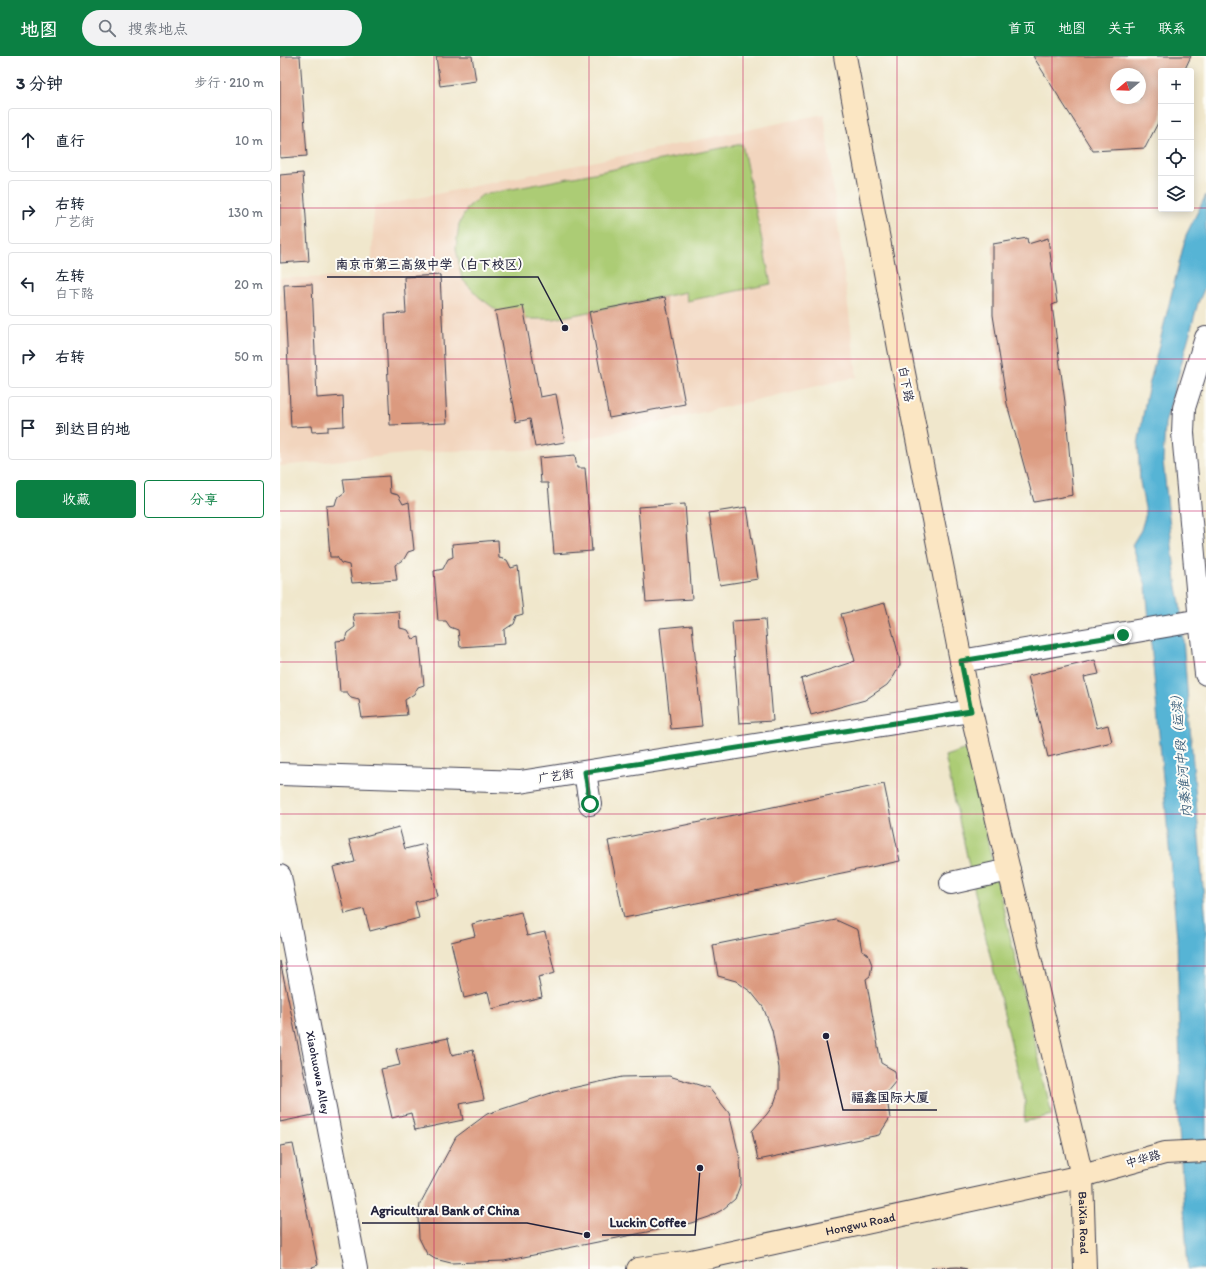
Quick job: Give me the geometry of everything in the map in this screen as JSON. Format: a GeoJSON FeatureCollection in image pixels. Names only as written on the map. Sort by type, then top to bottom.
{"type":"FeatureCollection","features":[{"type":"Feature","properties":{"kind":"main road","name":"白下路"},"geometry":{"type":"LineString","coordinates":[[845,56],[898,340],[971,711],[1009,870]]}},
{"type":"Feature","properties":{"kind":"main road","name":"BaiXia Road"},"geometry":{"type":"LineString","coordinates":[[1009,870],[1082,1176],[1085,1269]]}},
{"type":"Feature","properties":{"kind":"main road","name":"中华路"},"geometry":{"type":"LineString","coordinates":[[1082,1176],[1165,1153],[1206,1151]]}},
{"type":"Feature","properties":{"kind":"main road","name":"Hongwu Road"},"geometry":{"type":"LineString","coordinates":[[638,1269],[691,1262],[1082,1176]]}},
{"type":"Feature","properties":{"kind":"street"},"geometry":{"type":"LineString","coordinates":[[1206,338],[1184,408],[1183,433],[1202,613],[1206,674]]}},
{"type":"Feature","properties":{"kind":"street"},"geometry":{"type":"LineString","coordinates":[[961,661],[1123,635],[1202,613]]}},
{"type":"Feature","properties":{"kind":"street","name":"广艺街"},"geometry":{"type":"LineString","coordinates":[[280,774],[520,782],[585,772],[851,740],[971,711]]}},
{"type":"Feature","properties":{"kind":"street"},"geometry":{"type":"LineString","coordinates":[[585,772],[590,804]]}},
{"type":"Feature","properties":{"kind":"street"},"geometry":{"type":"LineString","coordinates":[[951,883],[1009,870]]}},
{"type":"Feature","properties":{"kind":"street","name":"Xiaohuowa Alley"},"geometry":{"type":"LineString","coordinates":[[280,876],[356,1269]]}},
{"type":"Feature","properties":{"kind":"shaded area"},"geometry":{"type":"Polygon","coordinates":[[[824,114],[857,377],[536,450],[438,451],[280,466],[280,278],[371,277],[374,207],[824,114]]]}},
{"type":"Feature","properties":{"kind":"green space"},"geometry":{"type":"Polygon","coordinates":[[[742,144],[771,284],[687,301],[686,292],[554,319],[524,319],[499,312],[479,297],[462,279],[456,248],[459,224],[468,207],[482,195],[742,144]]]}},
{"type":"Feature","properties":{"kind":"green space"},"geometry":{"type":"Polygon","coordinates":[[[966,749],[1052,1115],[1024,1122],[1025,1101],[974,888],[945,756],[966,749]]]}},
{"type":"Feature","properties":{"kind":"water","name":"内秦淮河中段（运渎）"},"geometry":{"type":"Polygon","coordinates":[[[1206,195],[1206,285],[1198,303],[1165,424],[1163,461],[1176,582],[1180,602],[1206,924],[1206,1269],[1188,1269],[1177,1100],[1180,1074],[1177,937],[1146,586],[1132,545],[1141,530],[1146,513],[1140,482],[1138,445],[1146,398],[1186,235],[1206,195]]]}},
{"type":"Feature","properties":{"kind":"building"},"geometry":{"type":"Polygon","coordinates":[[[280,56],[300,56],[307,156],[280,158],[280,56]]]}},
{"type":"Feature","properties":{"kind":"building"},"geometry":{"type":"Polygon","coordinates":[[[436,56],[472,56],[476,81],[440,86],[436,56]]]}},
{"type":"Feature","properties":{"kind":"building"},"geometry":{"type":"Polygon","coordinates":[[[1033,56],[1191,56],[1185,68],[1158,68],[1158,123],[1145,148],[1093,151],[1033,56]]]}},
{"type":"Feature","properties":{"kind":"building"},"geometry":{"type":"Polygon","coordinates":[[[303,173],[309,261],[280,263],[280,175],[303,173]]]}},
{"type":"Feature","properties":{"kind":"building"},"geometry":{"type":"Polygon","coordinates":[[[1027,238],[1028,244],[1048,238],[1057,303],[1052,305],[1065,402],[1073,495],[1034,502],[1007,404],[993,315],[993,244],[1027,238]]]}},
{"type":"Feature","properties":{"kind":"building"},"geometry":{"type":"Polygon","coordinates":[[[440,275],[447,423],[390,425],[385,314],[406,313],[404,277],[440,275]]]}},
{"type":"Feature","properties":{"kind":"building"},"geometry":{"type":"Polygon","coordinates":[[[312,284],[317,398],[343,396],[344,426],[328,427],[328,431],[312,432],[311,426],[291,427],[284,285],[312,284]]]}},
{"type":"Feature","properties":{"kind":"building"},"geometry":{"type":"Polygon","coordinates":[[[665,297],[685,404],[609,418],[589,312],[665,297]]]}},
{"type":"Feature","properties":{"kind":"building"},"geometry":{"type":"Polygon","coordinates":[[[523,306],[540,397],[556,394],[565,442],[535,447],[530,419],[516,422],[495,311],[523,306]]]}},
{"type":"Feature","properties":{"kind":"building"},"geometry":{"type":"Polygon","coordinates":[[[575,455],[577,468],[585,468],[592,551],[554,554],[548,483],[541,483],[539,458],[575,455]]]}},
{"type":"Feature","properties":{"kind":"building"},"geometry":{"type":"Polygon","coordinates":[[[389,476],[390,493],[398,495],[403,504],[409,502],[414,550],[408,552],[404,559],[395,565],[397,580],[352,583],[349,565],[341,563],[337,557],[330,557],[326,506],[335,505],[337,498],[345,492],[343,479],[389,476]]]}},
{"type":"Feature","properties":{"kind":"building"},"geometry":{"type":"Polygon","coordinates":[[[685,504],[692,599],[646,602],[638,507],[685,504]]]}},
{"type":"Feature","properties":{"kind":"building"},"geometry":{"type":"Polygon","coordinates":[[[747,507],[758,579],[720,585],[709,513],[747,507]]]}},
{"type":"Feature","properties":{"kind":"building"},"geometry":{"type":"Polygon","coordinates":[[[498,540],[499,558],[507,560],[511,568],[518,566],[523,614],[516,616],[513,624],[504,630],[505,644],[460,647],[458,630],[450,627],[446,621],[438,621],[434,571],[443,569],[448,559],[453,557],[452,544],[498,540]]]}},
{"type":"Feature","properties":{"kind":"building"},"geometry":{"type":"Polygon","coordinates":[[[885,603],[899,656],[900,665],[894,676],[887,685],[865,700],[811,715],[801,679],[855,661],[841,614],[885,603]]]}},
{"type":"Feature","properties":{"kind":"building"},"geometry":{"type":"Polygon","coordinates":[[[399,611],[400,628],[408,630],[413,639],[419,637],[424,685],[418,687],[414,694],[405,700],[407,715],[362,718],[359,700],[351,698],[347,692],[340,692],[336,641],[345,640],[347,633],[355,627],[353,614],[399,611]]]}},
{"type":"Feature","properties":{"kind":"building"},"geometry":{"type":"Polygon","coordinates":[[[765,619],[773,721],[739,723],[732,621],[765,619]]]}},
{"type":"Feature","properties":{"kind":"building"},"geometry":{"type":"Polygon","coordinates":[[[692,625],[702,726],[671,729],[660,628],[692,625]]]}},
{"type":"Feature","properties":{"kind":"building"},"geometry":{"type":"Polygon","coordinates":[[[1095,660],[1099,674],[1084,677],[1097,728],[1108,725],[1112,742],[1048,757],[1028,676],[1095,660]]]}},
{"type":"Feature","properties":{"kind":"building"},"geometry":{"type":"Polygon","coordinates":[[[884,784],[900,861],[624,918],[608,841],[884,784]]]}},
{"type":"Feature","properties":{"kind":"building"},"geometry":{"type":"Polygon","coordinates":[[[399,827],[405,849],[425,844],[438,896],[415,902],[419,918],[370,931],[364,909],[345,914],[333,867],[355,862],[349,840],[399,827]]]}},
{"type":"Feature","properties":{"kind":"building"},"geometry":{"type":"Polygon","coordinates":[[[521,912],[527,936],[545,932],[555,973],[538,977],[542,997],[492,1009],[488,992],[464,998],[451,942],[475,936],[472,924],[521,912]]]}},
{"type":"Feature","properties":{"kind":"building"},"geometry":{"type":"Polygon","coordinates":[[[836,920],[858,930],[862,951],[868,954],[872,965],[870,976],[866,979],[881,1063],[895,1071],[896,1081],[886,1093],[890,1118],[879,1135],[758,1160],[752,1131],[774,1104],[779,1089],[779,1068],[772,1030],[763,1007],[751,992],[736,981],[718,976],[713,945],[836,920]]]}},
{"type":"Feature","properties":{"kind":"building"},"geometry":{"type":"Polygon","coordinates":[[[280,961],[313,1115],[280,1122],[280,961]]]}},
{"type":"Feature","properties":{"kind":"building"},"geometry":{"type":"Polygon","coordinates":[[[448,1038],[452,1055],[473,1050],[484,1099],[460,1104],[463,1120],[415,1130],[411,1113],[392,1118],[381,1069],[400,1065],[396,1049],[448,1038]]]}},
{"type":"Feature","properties":{"kind":"building"},"geometry":{"type":"Polygon","coordinates":[[[669,1076],[709,1088],[729,1113],[740,1159],[741,1183],[735,1199],[722,1210],[709,1217],[691,1223],[504,1261],[451,1263],[435,1259],[427,1254],[419,1238],[418,1218],[420,1204],[456,1137],[487,1114],[554,1092],[622,1077],[669,1076]]]}},
{"type":"Feature","properties":{"kind":"building"},"geometry":{"type":"Polygon","coordinates":[[[293,1144],[318,1265],[312,1267],[313,1269],[280,1269],[280,1146],[293,1144]]]}},
{"type":"Feature","properties":{"kind":"building"},"geometry":{"type":"Polygon","coordinates":[[[958,1267],[967,1269],[931,1269],[931,1268],[958,1267]]]}},
{"type":"Feature","properties":{"kind":"place","name":"南京市第三高级中学（白下校区）"},"geometry":{"type":"Point","coordinates":[565,328]}},
{"type":"Feature","properties":{"kind":"place","name":"福鑫国际大厦"},"geometry":{"type":"Point","coordinates":[826,1036]}},
{"type":"Feature","properties":{"kind":"place","name":"Luckin Coffee"},"geometry":{"type":"Point","coordinates":[700,1168]}},
{"type":"Feature","properties":{"kind":"place","name":"Agricultural Bank of China"},"geometry":{"type":"Point","coordinates":[587,1235]}},
{"type":"Feature","properties":{"kind":"route"},"geometry":{"type":"LineString","coordinates":[[590,804],[585,772],[971,711],[961,661],[1123,635]]}}]}
